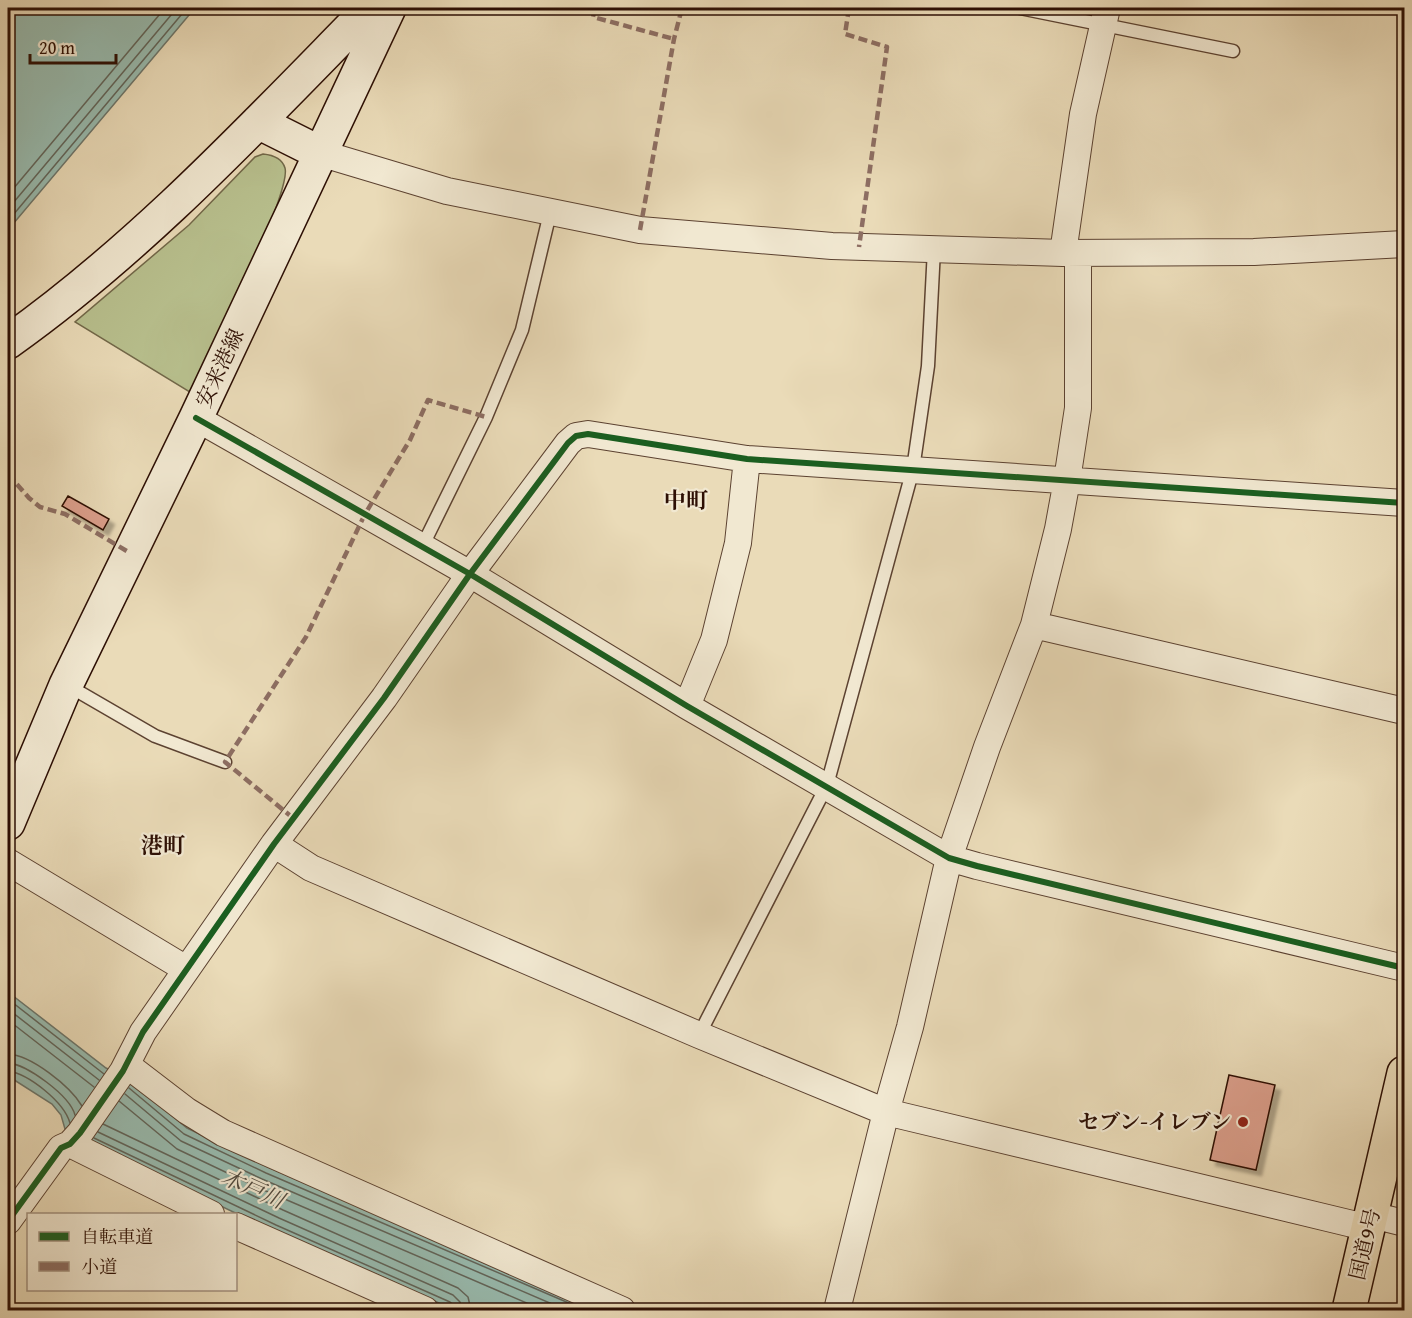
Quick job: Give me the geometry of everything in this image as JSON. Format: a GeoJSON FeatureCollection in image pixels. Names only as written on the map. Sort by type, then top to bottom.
{"type":"FeatureCollection","features":[{"type":"Feature","properties":{"kind":"highway","name":"国道9号"},"geometry":{"type":"LineString","coordinates":[[1349,1311],[1404,1073]]}},
{"type":"Feature","properties":{"kind":"main road"},"geometry":{"type":"LineString","coordinates":[[8,342],[54,309],[146,230],[258,122],[370,8]]}},
{"type":"Feature","properties":{"kind":"main road","name":"安来港線"},"geometry":{"type":"LineString","coordinates":[[8,824],[66,685],[196,418],[389,8]]}},
{"type":"Feature","properties":{"kind":"main road"},"geometry":{"type":"LineString","coordinates":[[258,122],[320,153]]}},
{"type":"Feature","properties":{"kind":"street"},"geometry":{"type":"LineString","coordinates":[[837,1311],[886,1112],[910,1027],[949,858],[987,747],[1034,625],[1067,480],[1078,408],[1070,253],[1083,114],[1105,17]]}},
{"type":"Feature","properties":{"kind":"street"},"geometry":{"type":"LineString","coordinates":[[320,153],[447,191],[640,230],[832,246],[1070,253],[1254,252],[1404,244]]}},
{"type":"Feature","properties":{"kind":"street"},"geometry":{"type":"LineString","coordinates":[[196,418],[470,574],[687,706],[827,785],[949,858],[1404,968]]}},
{"type":"Feature","properties":{"kind":"street"},"geometry":{"type":"LineString","coordinates":[[8,1221],[61,1148],[75,1139],[125,1068],[143,1032],[274,844],[384,698],[470,574],[568,443],[576,436],[588,434],[747,459],[858,468],[913,469],[1404,503]]}},
{"type":"Feature","properties":{"kind":"street"},"geometry":{"type":"LineString","coordinates":[[687,706],[714,640],[738,543],[747,459]]}},
{"type":"Feature","properties":{"kind":"street"},"geometry":{"type":"LineString","coordinates":[[1034,625],[1404,711]]}},
{"type":"Feature","properties":{"kind":"street"},"geometry":{"type":"LineString","coordinates":[[274,844],[311,868],[699,1035],[886,1112],[1371,1221],[1404,1222]]}},
{"type":"Feature","properties":{"kind":"street"},"geometry":{"type":"LineString","coordinates":[[8,862],[186,969]]}},
{"type":"Feature","properties":{"kind":"street"},"geometry":{"type":"LineString","coordinates":[[125,1068],[223,1133],[622,1311]]}},
{"type":"Feature","properties":{"kind":"street"},"geometry":{"type":"LineString","coordinates":[[75,1139],[207,1213]]}},
{"type":"Feature","properties":{"kind":"street"},"geometry":{"type":"LineString","coordinates":[[237,1226],[424,1310]]}},
{"type":"Feature","properties":{"kind":"lane"},"geometry":{"type":"LineString","coordinates":[[1020,8],[1105,17],[1233,51]]}},
{"type":"Feature","properties":{"kind":"lane"},"geometry":{"type":"LineString","coordinates":[[423,547],[486,417],[522,330],[549,213]]}},
{"type":"Feature","properties":{"kind":"lane"},"geometry":{"type":"LineString","coordinates":[[699,1035],[827,785],[913,469],[928,366],[933,249]]}},
{"type":"Feature","properties":{"kind":"lane"},"geometry":{"type":"LineString","coordinates":[[66,685],[156,736],[225,762]]}},
{"type":"Feature","properties":{"kind":"green space"},"geometry":{"type":"Polygon","coordinates":[[[263,154],[274,156],[282,162],[285,168],[284,183],[263,242],[193,394],[75,322],[189,225],[255,157],[263,154]]]}},
{"type":"Feature","properties":{"kind":"water"},"geometry":{"type":"Polygon","coordinates":[[[8,8],[195,8],[8,230],[8,8]]]}},
{"type":"Feature","properties":{"kind":"water","name":"木戸川"},"geometry":{"type":"Polygon","coordinates":[[[8,992],[106,1068],[127,1078],[187,1128],[268,1167],[599,1310],[454,1310],[273,1231],[83,1140],[65,1129],[61,1115],[52,1104],[8,1076],[8,992]]]}},
{"type":"Feature","properties":{"kind":"building"},"geometry":{"type":"Polygon","coordinates":[[[68,496],[109,519],[103,530],[62,506],[68,496]]]}},
{"type":"Feature","properties":{"kind":"building","name":"セブン-イレブン"},"geometry":{"type":"Polygon","coordinates":[[[1229,1075],[1275,1085],[1256,1170],[1210,1160],[1229,1075]]]}},
{"type":"Feature","properties":{"kind":"marked path"},"geometry":{"type":"LineString","coordinates":[[595,8],[593,17],[674,39]]}},
{"type":"Feature","properties":{"kind":"marked path"},"geometry":{"type":"LineString","coordinates":[[640,230],[674,39],[682,8]]}},
{"type":"Feature","properties":{"kind":"marked path"},"geometry":{"type":"LineString","coordinates":[[849,8],[845,34],[887,47],[859,247]]}},
{"type":"Feature","properties":{"kind":"marked path"},"geometry":{"type":"LineString","coordinates":[[293,818],[225,762],[306,637],[365,514],[410,440],[428,400],[486,417]]}},
{"type":"Feature","properties":{"kind":"marked path"},"geometry":{"type":"LineString","coordinates":[[8,474],[40,507],[65,514],[130,553]]}},
{"type":"Feature","properties":{"kind":"cycle path"},"geometry":{"type":"LineString","coordinates":[[196,418],[470,574],[687,706],[949,858],[1404,968]]}},
{"type":"Feature","properties":{"kind":"cycle path"},"geometry":{"type":"LineString","coordinates":[[8,1221],[61,1148],[70,1144],[80,1133],[123,1071],[143,1032],[274,844],[384,698],[470,574],[568,443],[576,436],[588,434],[747,459],[1404,503]]}},
{"type":"Feature","properties":{"kind":"place","name":"セブン-イレブン"},"geometry":{"type":"Point","coordinates":[1243,1122]}},
{"type":"Feature","properties":{"kind":"district","name":"中町"},"geometry":{"type":"Point","coordinates":[686,500]}},
{"type":"Feature","properties":{"kind":"district","name":"港町"},"geometry":{"type":"Point","coordinates":[163,845]}}]}
